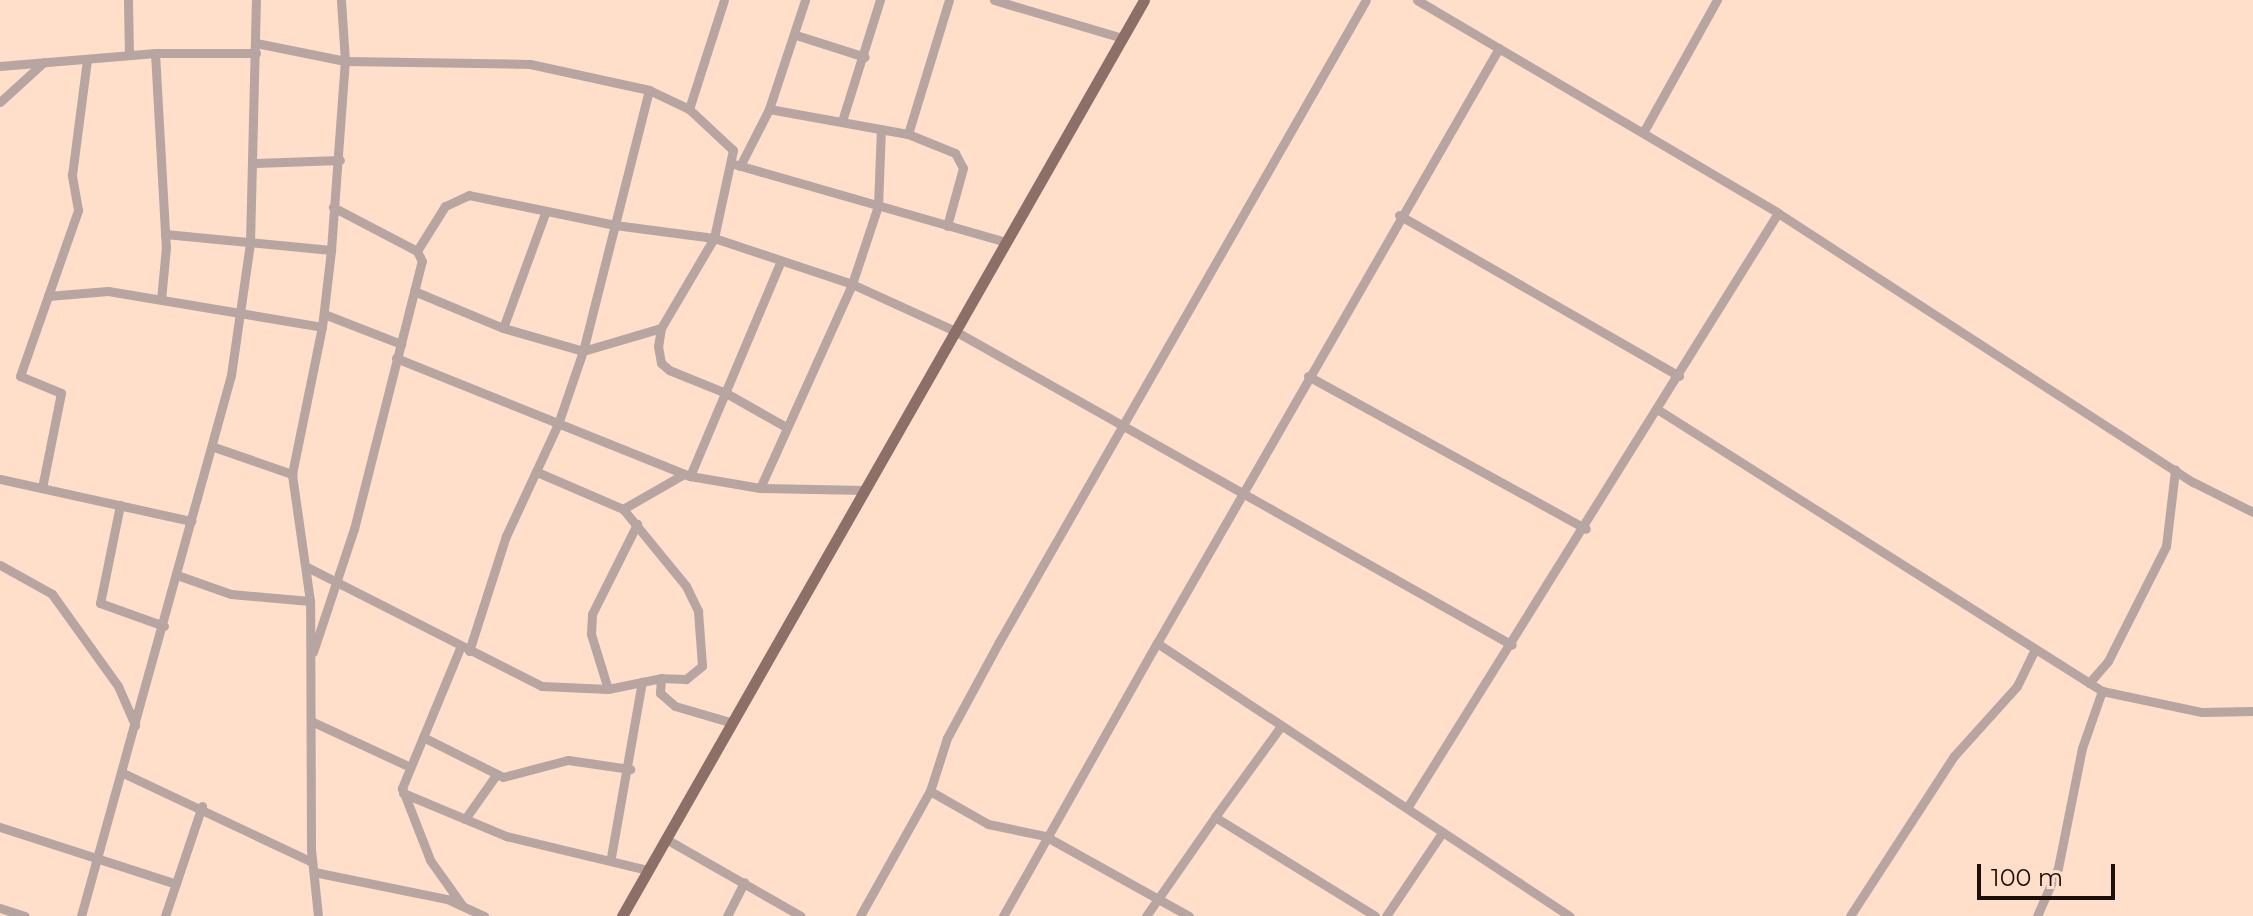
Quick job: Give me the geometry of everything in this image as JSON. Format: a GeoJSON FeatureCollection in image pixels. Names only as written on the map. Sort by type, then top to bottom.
{"type":"FeatureCollection","features":[{"type":"Feature","properties":{"kind":"main road"},"geometry":{"type":"LineString","coordinates":[[622,916],[1144,0]]}},
{"type":"Feature","properties":{"kind":"street"},"geometry":{"type":"LineString","coordinates":[[128,0],[129,55]]}},
{"type":"Feature","properties":{"kind":"street"},"geometry":{"type":"LineString","coordinates":[[81,916],[214,447],[241,312],[250,243],[255,163],[256,0]]}},
{"type":"Feature","properties":{"kind":"street"},"geometry":{"type":"LineString","coordinates":[[318,916],[313,867],[310,601],[292,474],[322,327],[331,250],[345,61],[341,0]]}},
{"type":"Feature","properties":{"kind":"street"},"geometry":{"type":"LineString","coordinates":[[689,109],[724,0]]}},
{"type":"Feature","properties":{"kind":"street"},"geometry":{"type":"LineString","coordinates":[[786,427],[726,393],[661,363],[661,328],[714,238],[737,165],[769,109],[796,35],[805,0]]}},
{"type":"Feature","properties":{"kind":"street"},"geometry":{"type":"LineString","coordinates":[[842,121],[865,57],[880,0]]}},
{"type":"Feature","properties":{"kind":"street"},"geometry":{"type":"LineString","coordinates":[[908,134],[949,0]]}},
{"type":"Feature","properties":{"kind":"street"},"geometry":{"type":"LineString","coordinates":[[994,0],[1122,38]]}},
{"type":"Feature","properties":{"kind":"street"},"geometry":{"type":"LineString","coordinates":[[860,916],[930,791],[947,738],[1366,0]]}},
{"type":"Feature","properties":{"kind":"street"},"geometry":{"type":"LineString","coordinates":[[1417,0],[1644,131],[1778,213],[2175,470],[2253,512]]}},
{"type":"Feature","properties":{"kind":"street"},"geometry":{"type":"LineString","coordinates":[[1644,131],[1717,0]]}},
{"type":"Feature","properties":{"kind":"street"},"geometry":{"type":"LineString","coordinates":[[796,35],[865,57]]}},
{"type":"Feature","properties":{"kind":"street"},"geometry":{"type":"LineString","coordinates":[[0,66],[256,48],[345,61],[530,64],[649,90],[689,109],[728,140],[737,165]]}},
{"type":"Feature","properties":{"kind":"street"},"geometry":{"type":"LineString","coordinates":[[1003,916],[1045,836],[1399,215],[1499,48]]}},
{"type":"Feature","properties":{"kind":"street"},"geometry":{"type":"LineString","coordinates":[[155,53],[165,234],[161,300]]}},
{"type":"Feature","properties":{"kind":"street"},"geometry":{"type":"LineString","coordinates":[[42,488],[61,393],[20,376],[78,210],[72,175],[87,59]]}},
{"type":"Feature","properties":{"kind":"street"},"geometry":{"type":"LineString","coordinates":[[0,102],[44,62]]}},
{"type":"Feature","properties":{"kind":"street"},"geometry":{"type":"LineString","coordinates":[[462,905],[430,860],[403,793],[410,767],[464,649],[506,536],[558,424],[583,351],[649,90]]}},
{"type":"Feature","properties":{"kind":"street"},"geometry":{"type":"LineString","coordinates":[[769,109],[908,134],[961,159],[963,168],[947,226]]}},
{"type":"Feature","properties":{"kind":"street"},"geometry":{"type":"LineString","coordinates":[[760,488],[852,284],[878,206],[881,129]]}},
{"type":"Feature","properties":{"kind":"street"},"geometry":{"type":"LineString","coordinates":[[255,163],[340,160]]}},
{"type":"Feature","properties":{"kind":"street"},"geometry":{"type":"LineString","coordinates":[[737,165],[1006,242]]}},
{"type":"Feature","properties":{"kind":"street"},"geometry":{"type":"LineString","coordinates":[[417,251],[437,215],[454,199],[469,195],[545,213],[714,238],[852,284],[955,331],[1512,645]]}},
{"type":"Feature","properties":{"kind":"street"},"geometry":{"type":"LineString","coordinates":[[311,659],[354,529],[422,261],[417,251],[333,207]]}},
{"type":"Feature","properties":{"kind":"street"},"geometry":{"type":"LineString","coordinates":[[503,328],[545,213]]}},
{"type":"Feature","properties":{"kind":"street"},"geometry":{"type":"LineString","coordinates":[[1407,808],[1586,529],[1778,213]]}},
{"type":"Feature","properties":{"kind":"street"},"geometry":{"type":"LineString","coordinates":[[1399,215],[1679,376]]}},
{"type":"Feature","properties":{"kind":"street"},"geometry":{"type":"LineString","coordinates":[[165,234],[331,250]]}},
{"type":"Feature","properties":{"kind":"street"},"geometry":{"type":"LineString","coordinates":[[623,509],[687,475],[726,393],[781,261]]}},
{"type":"Feature","properties":{"kind":"street"},"geometry":{"type":"LineString","coordinates":[[48,296],[108,291],[322,327]]}},
{"type":"Feature","properties":{"kind":"street"},"geometry":{"type":"LineString","coordinates":[[414,291],[503,328],[583,351],[661,328]]}},
{"type":"Feature","properties":{"kind":"street"},"geometry":{"type":"LineString","coordinates":[[324,314],[401,344]]}},
{"type":"Feature","properties":{"kind":"street"},"geometry":{"type":"LineString","coordinates":[[396,358],[687,475],[760,488],[865,490]]}},
{"type":"Feature","properties":{"kind":"street"},"geometry":{"type":"LineString","coordinates":[[1308,376],[1586,529]]}},
{"type":"Feature","properties":{"kind":"street"},"geometry":{"type":"LineString","coordinates":[[1657,409],[2034,651],[2102,691],[2202,712],[2253,711]]}},
{"type":"Feature","properties":{"kind":"street"},"geometry":{"type":"LineString","coordinates":[[214,447],[292,474]]}},
{"type":"Feature","properties":{"kind":"street"},"geometry":{"type":"LineString","coordinates":[[2089,683],[2108,661],[2166,546],[2175,470]]}},
{"type":"Feature","properties":{"kind":"street"},"geometry":{"type":"LineString","coordinates":[[307,567],[464,649],[548,688],[608,689],[661,678],[686,679],[699,670],[702,629],[686,586],[637,524],[623,509],[537,472]]}},
{"type":"Feature","properties":{"kind":"street"},"geometry":{"type":"LineString","coordinates":[[0,479],[191,521]]}},
{"type":"Feature","properties":{"kind":"street"},"geometry":{"type":"LineString","coordinates":[[120,505],[100,603],[164,626]]}},
{"type":"Feature","properties":{"kind":"street"},"geometry":{"type":"LineString","coordinates":[[608,689],[591,634],[592,614],[637,524]]}},
{"type":"Feature","properties":{"kind":"street"},"geometry":{"type":"LineString","coordinates":[[0,565],[41,583],[52,594],[118,686],[136,726]]}},
{"type":"Feature","properties":{"kind":"street"},"geometry":{"type":"LineString","coordinates":[[177,575],[231,594],[310,601]]}},
{"type":"Feature","properties":{"kind":"street"},"geometry":{"type":"LineString","coordinates":[[1157,643],[1566,915]]}},
{"type":"Feature","properties":{"kind":"street"},"geometry":{"type":"LineString","coordinates":[[1850,916],[1954,756],[2017,686],[2034,651]]}},
{"type":"Feature","properties":{"kind":"street"},"geometry":{"type":"LineString","coordinates":[[661,678],[660,693],[675,706],[733,723]]}},
{"type":"Feature","properties":{"kind":"street"},"geometry":{"type":"LineString","coordinates":[[611,857],[630,769],[642,682]]}},
{"type":"Feature","properties":{"kind":"street"},"geometry":{"type":"LineString","coordinates":[[2037,916],[2058,868],[2082,748],[2102,691]]}},
{"type":"Feature","properties":{"kind":"street"},"geometry":{"type":"LineString","coordinates":[[311,721],[410,767]]}},
{"type":"Feature","properties":{"kind":"street"},"geometry":{"type":"LineString","coordinates":[[1146,916],[1281,726]]}},
{"type":"Feature","properties":{"kind":"street"},"geometry":{"type":"LineString","coordinates":[[423,737],[496,775],[568,760],[630,769]]}},
{"type":"Feature","properties":{"kind":"street"},"geometry":{"type":"LineString","coordinates":[[123,773],[202,806],[313,867],[462,905],[484,916]]}},
{"type":"Feature","properties":{"kind":"street"},"geometry":{"type":"LineString","coordinates":[[465,819],[496,775]]}},
{"type":"Feature","properties":{"kind":"street"},"geometry":{"type":"LineString","coordinates":[[930,791],[988,824],[1045,836],[1189,916]]}},
{"type":"Feature","properties":{"kind":"street"},"geometry":{"type":"LineString","coordinates":[[403,793],[529,842],[611,857],[648,870]]}},
{"type":"Feature","properties":{"kind":"street"},"geometry":{"type":"LineString","coordinates":[[165,916],[202,806]]}},
{"type":"Feature","properties":{"kind":"street"},"geometry":{"type":"LineString","coordinates":[[1215,817],[1375,916]]}},
{"type":"Feature","properties":{"kind":"street"},"geometry":{"type":"LineString","coordinates":[[0,827],[99,856],[176,884]]}},
{"type":"Feature","properties":{"kind":"street"},"geometry":{"type":"LineString","coordinates":[[1386,916],[1442,833]]}},
{"type":"Feature","properties":{"kind":"street"},"geometry":{"type":"LineString","coordinates":[[666,839],[801,916]]}},
{"type":"Feature","properties":{"kind":"street"},"geometry":{"type":"LineString","coordinates":[[727,916],[744,882]]}},
{"type":"Feature","properties":{"kind":"street"},"geometry":{"type":"LineString","coordinates":[[0,908],[23,916]]}}]}
